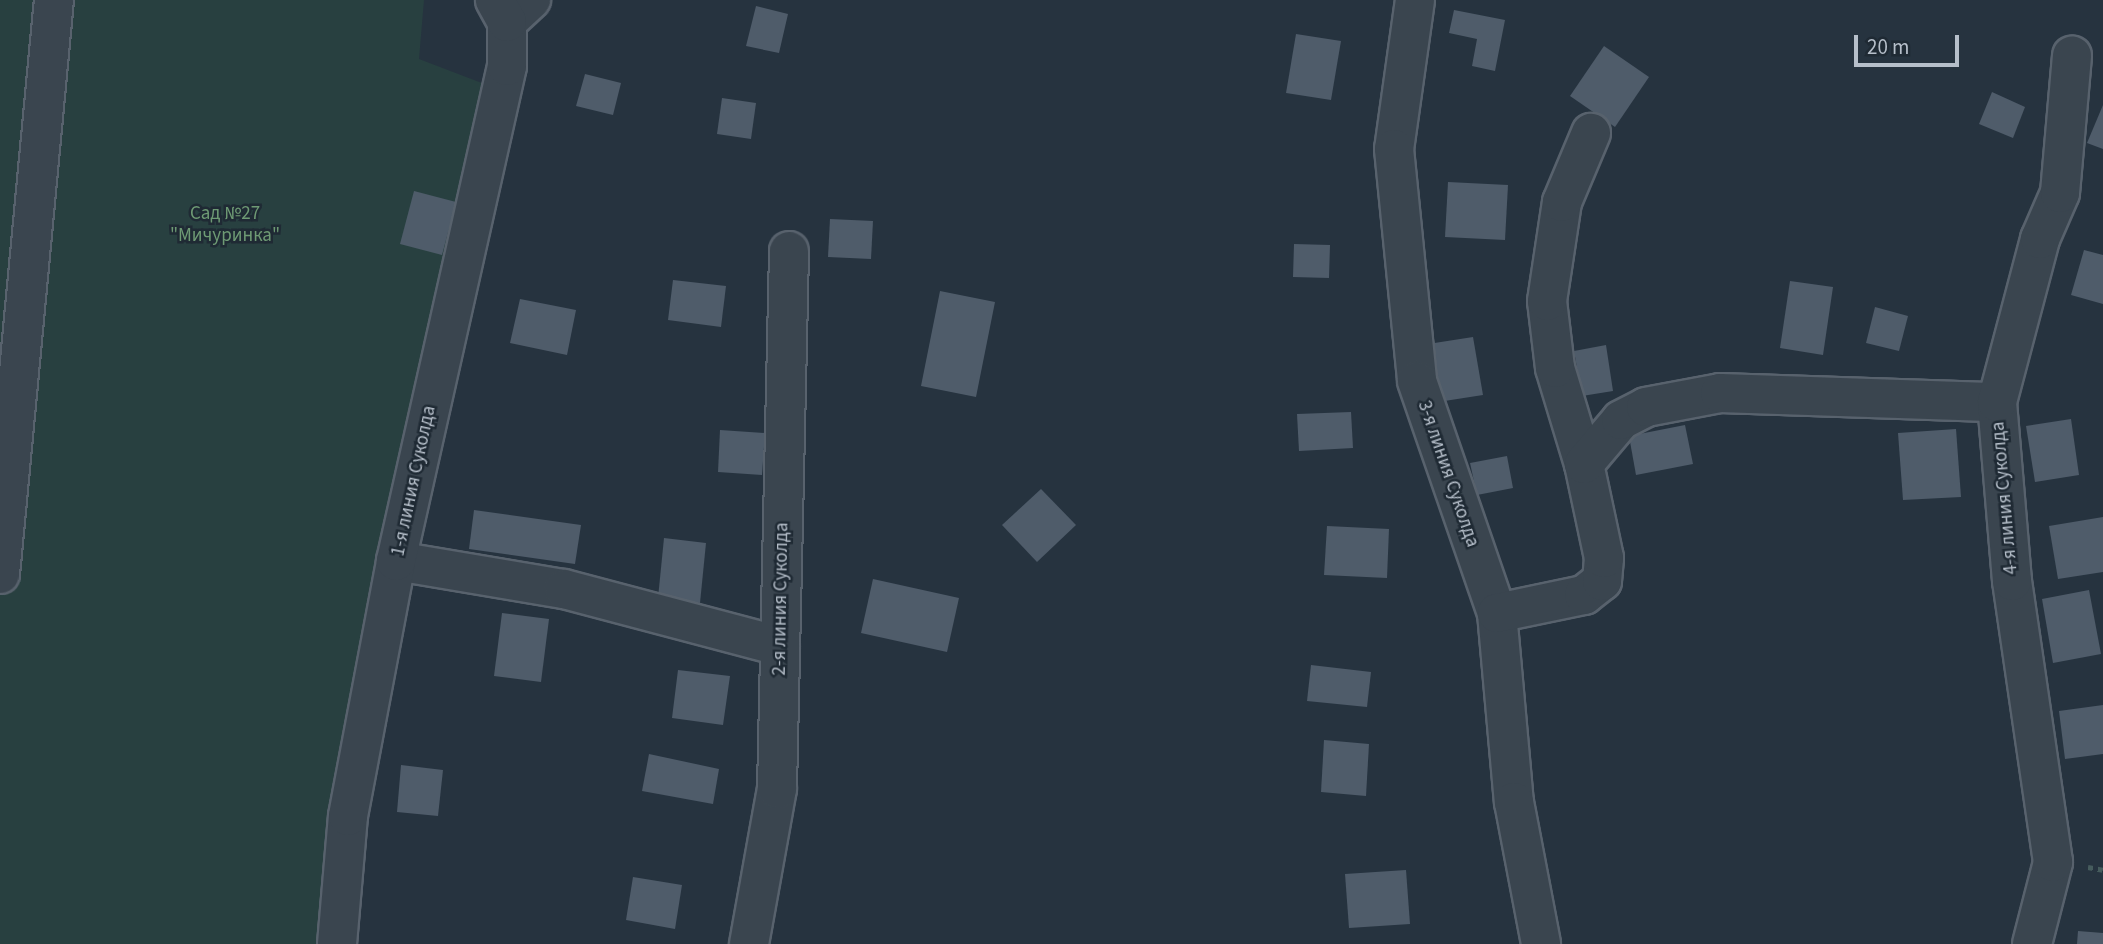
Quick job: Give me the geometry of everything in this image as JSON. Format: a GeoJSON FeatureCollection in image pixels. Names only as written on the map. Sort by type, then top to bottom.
{"type":"FeatureCollection","features":[{"type":"Feature","properties":{"kind":"street"},"geometry":{"type":"LineString","coordinates":[[0,574],[15,256],[54,0]]}},
{"type":"Feature","properties":{"kind":"street","name":"3-я линия Суколда"},"geometry":{"type":"LineString","coordinates":[[1415,0],[1394,149],[1417,381],[1497,614],[1514,802],[1541,944]]}},
{"type":"Feature","properties":{"kind":"street","name":"1-я линия Суколда"},"geometry":{"type":"LineString","coordinates":[[337,944],[348,816],[396,561],[474,230],[507,66],[511,7]]}},
{"type":"Feature","properties":{"kind":"street","name":"4-я линия Суколда"},"geometry":{"type":"LineString","coordinates":[[2032,944],[2053,862],[2012,581],[1997,402],[2040,239],[2060,193],[2072,56]]}},
{"type":"Feature","properties":{"kind":"street"},"geometry":{"type":"LineString","coordinates":[[1497,614],[1584,595],[1602,581],[1602,545],[1584,464],[1555,368],[1547,301],[1562,202],[1591,133]]}},
{"type":"Feature","properties":{"kind":"street","name":"2-я линия Суколда"},"geometry":{"type":"LineString","coordinates":[[749,944],[777,789],[789,251]]}},
{"type":"Feature","properties":{"kind":"street"},"geometry":{"type":"LineString","coordinates":[[1584,464],[1621,420],[1672,400],[1734,394],[1997,402]]}},
{"type":"Feature","properties":{"kind":"street"},"geometry":{"type":"LineString","coordinates":[[396,561],[564,589],[780,646]]}},
{"type":"Feature","properties":{"kind":"green space","name":"Сад №27 \"Мичуринка\""},"geometry":{"type":"Polygon","coordinates":[[[0,0],[424,0],[419,59],[487,85],[461,214],[411,398],[331,823],[316,944],[0,944],[0,0]]]}},
{"type":"Feature","properties":{"kind":"building"},"geometry":{"type":"Polygon","coordinates":[[[756,6],[788,14],[779,53],[746,46],[756,6]]]}},
{"type":"Feature","properties":{"kind":"building"},"geometry":{"type":"Polygon","coordinates":[[[1454,10],[1505,20],[1495,71],[1472,66],[1477,39],[1449,33],[1454,10]]]}},
{"type":"Feature","properties":{"kind":"building"},"geometry":{"type":"Polygon","coordinates":[[[1296,34],[1341,41],[1331,100],[1286,93],[1296,34]]]}},
{"type":"Feature","properties":{"kind":"building"},"geometry":{"type":"Polygon","coordinates":[[[1604,46],[1649,77],[1615,127],[1570,96],[1604,46]]]}},
{"type":"Feature","properties":{"kind":"building"},"geometry":{"type":"Polygon","coordinates":[[[585,74],[621,83],[613,115],[576,106],[585,74]]]}},
{"type":"Feature","properties":{"kind":"building"},"geometry":{"type":"Polygon","coordinates":[[[1992,92],[2025,107],[2013,138],[1979,124],[1992,92]]]}},
{"type":"Feature","properties":{"kind":"building"},"geometry":{"type":"Polygon","coordinates":[[[722,98],[756,103],[751,139],[717,134],[722,98]]]}},
{"type":"Feature","properties":{"kind":"building"},"geometry":{"type":"Polygon","coordinates":[[[2103,105],[2103,149],[2087,143],[2103,105]]]}},
{"type":"Feature","properties":{"kind":"building"},"geometry":{"type":"Polygon","coordinates":[[[1448,182],[1508,185],[1505,240],[1445,237],[1448,182]]]}},
{"type":"Feature","properties":{"kind":"building"},"geometry":{"type":"Polygon","coordinates":[[[414,191],[456,202],[442,255],[400,244],[414,191]]]}},
{"type":"Feature","properties":{"kind":"building"},"geometry":{"type":"Polygon","coordinates":[[[830,219],[873,221],[871,259],[828,257],[830,219]]]}},
{"type":"Feature","properties":{"kind":"building"},"geometry":{"type":"Polygon","coordinates":[[[1294,244],[1330,245],[1329,278],[1293,277],[1294,244]]]}},
{"type":"Feature","properties":{"kind":"building"},"geometry":{"type":"Polygon","coordinates":[[[2084,250],[2103,255],[2103,304],[2071,295],[2084,250]]]}},
{"type":"Feature","properties":{"kind":"building"},"geometry":{"type":"Polygon","coordinates":[[[673,280],[726,286],[721,327],[668,320],[673,280]]]}},
{"type":"Feature","properties":{"kind":"building"},"geometry":{"type":"Polygon","coordinates":[[[1790,281],[1833,287],[1823,355],[1780,348],[1790,281]]]}},
{"type":"Feature","properties":{"kind":"building"},"geometry":{"type":"Polygon","coordinates":[[[940,291],[995,302],[976,397],[921,386],[940,291]]]}},
{"type":"Feature","properties":{"kind":"building"},"geometry":{"type":"Polygon","coordinates":[[[520,299],[576,310],[567,355],[510,343],[520,299]]]}},
{"type":"Feature","properties":{"kind":"building"},"geometry":{"type":"Polygon","coordinates":[[[1875,307],[1908,316],[1899,351],[1866,343],[1875,307]]]}},
{"type":"Feature","properties":{"kind":"building"},"geometry":{"type":"Polygon","coordinates":[[[1473,337],[1483,395],[1438,402],[1428,344],[1473,337]]]}},
{"type":"Feature","properties":{"kind":"building"},"geometry":{"type":"Polygon","coordinates":[[[1606,345],[1613,391],[1582,396],[1574,351],[1606,345]]]}},
{"type":"Feature","properties":{"kind":"building"},"geometry":{"type":"Polygon","coordinates":[[[1351,412],[1353,448],[1299,451],[1297,414],[1351,412]]]}},
{"type":"Feature","properties":{"kind":"building"},"geometry":{"type":"Polygon","coordinates":[[[2071,419],[2079,475],[2035,482],[2026,426],[2071,419]]]}},
{"type":"Feature","properties":{"kind":"building"},"geometry":{"type":"Polygon","coordinates":[[[1685,425],[1693,464],[1636,475],[1629,436],[1685,425]]]}},
{"type":"Feature","properties":{"kind":"building"},"geometry":{"type":"Polygon","coordinates":[[[1956,429],[1961,497],[1903,500],[1898,433],[1956,429]]]}},
{"type":"Feature","properties":{"kind":"building"},"geometry":{"type":"Polygon","coordinates":[[[720,430],[765,433],[762,475],[718,472],[720,430]]]}},
{"type":"Feature","properties":{"kind":"building"},"geometry":{"type":"Polygon","coordinates":[[[1507,456],[1513,488],[1477,495],[1470,463],[1507,456]]]}},
{"type":"Feature","properties":{"kind":"building"},"geometry":{"type":"Polygon","coordinates":[[[1041,489],[1076,525],[1037,562],[1002,525],[1041,489]]]}},
{"type":"Feature","properties":{"kind":"building"},"geometry":{"type":"Polygon","coordinates":[[[474,510],[581,525],[575,564],[469,549],[474,510]]]}},
{"type":"Feature","properties":{"kind":"building"},"geometry":{"type":"Polygon","coordinates":[[[2103,517],[2103,572],[2058,579],[2049,526],[2103,517]]]}},
{"type":"Feature","properties":{"kind":"building"},"geometry":{"type":"Polygon","coordinates":[[[1327,526],[1389,529],[1387,578],[1324,575],[1327,526]]]}},
{"type":"Feature","properties":{"kind":"building"},"geometry":{"type":"Polygon","coordinates":[[[664,538],[706,543],[700,603],[658,598],[664,538]]]}},
{"type":"Feature","properties":{"kind":"building"},"geometry":{"type":"Polygon","coordinates":[[[873,579],[959,598],[947,652],[861,633],[873,579]]]}},
{"type":"Feature","properties":{"kind":"building"},"geometry":{"type":"Polygon","coordinates":[[[2089,590],[2101,654],[2053,663],[2042,599],[2089,590]]]}},
{"type":"Feature","properties":{"kind":"building"},"geometry":{"type":"Polygon","coordinates":[[[502,613],[549,619],[541,682],[494,676],[502,613]]]}},
{"type":"Feature","properties":{"kind":"building"},"geometry":{"type":"Polygon","coordinates":[[[1311,665],[1371,672],[1367,707],[1307,701],[1311,665]]]}},
{"type":"Feature","properties":{"kind":"building"},"geometry":{"type":"Polygon","coordinates":[[[678,670],[730,676],[723,725],[672,718],[678,670]]]}},
{"type":"Feature","properties":{"kind":"building"},"geometry":{"type":"Polygon","coordinates":[[[2103,705],[2103,754],[2065,759],[2059,711],[2103,705]]]}},
{"type":"Feature","properties":{"kind":"building"},"geometry":{"type":"Polygon","coordinates":[[[1324,740],[1369,744],[1366,796],[1321,792],[1324,740]]]}},
{"type":"Feature","properties":{"kind":"building"},"geometry":{"type":"Polygon","coordinates":[[[649,754],[719,769],[713,804],[642,791],[649,754]]]}},
{"type":"Feature","properties":{"kind":"building"},"geometry":{"type":"Polygon","coordinates":[[[401,765],[443,770],[438,816],[397,812],[401,765]]]}},
{"type":"Feature","properties":{"kind":"building"},"geometry":{"type":"Polygon","coordinates":[[[1406,870],[1410,924],[1349,928],[1345,874],[1406,870]]]}},
{"type":"Feature","properties":{"kind":"building"},"geometry":{"type":"Polygon","coordinates":[[[633,877],[682,885],[675,929],[626,920],[633,877]]]}},
{"type":"Feature","properties":{"kind":"building"},"geometry":{"type":"Polygon","coordinates":[[[2078,931],[2103,933],[2103,944],[2077,944],[2078,931]]]}}]}
